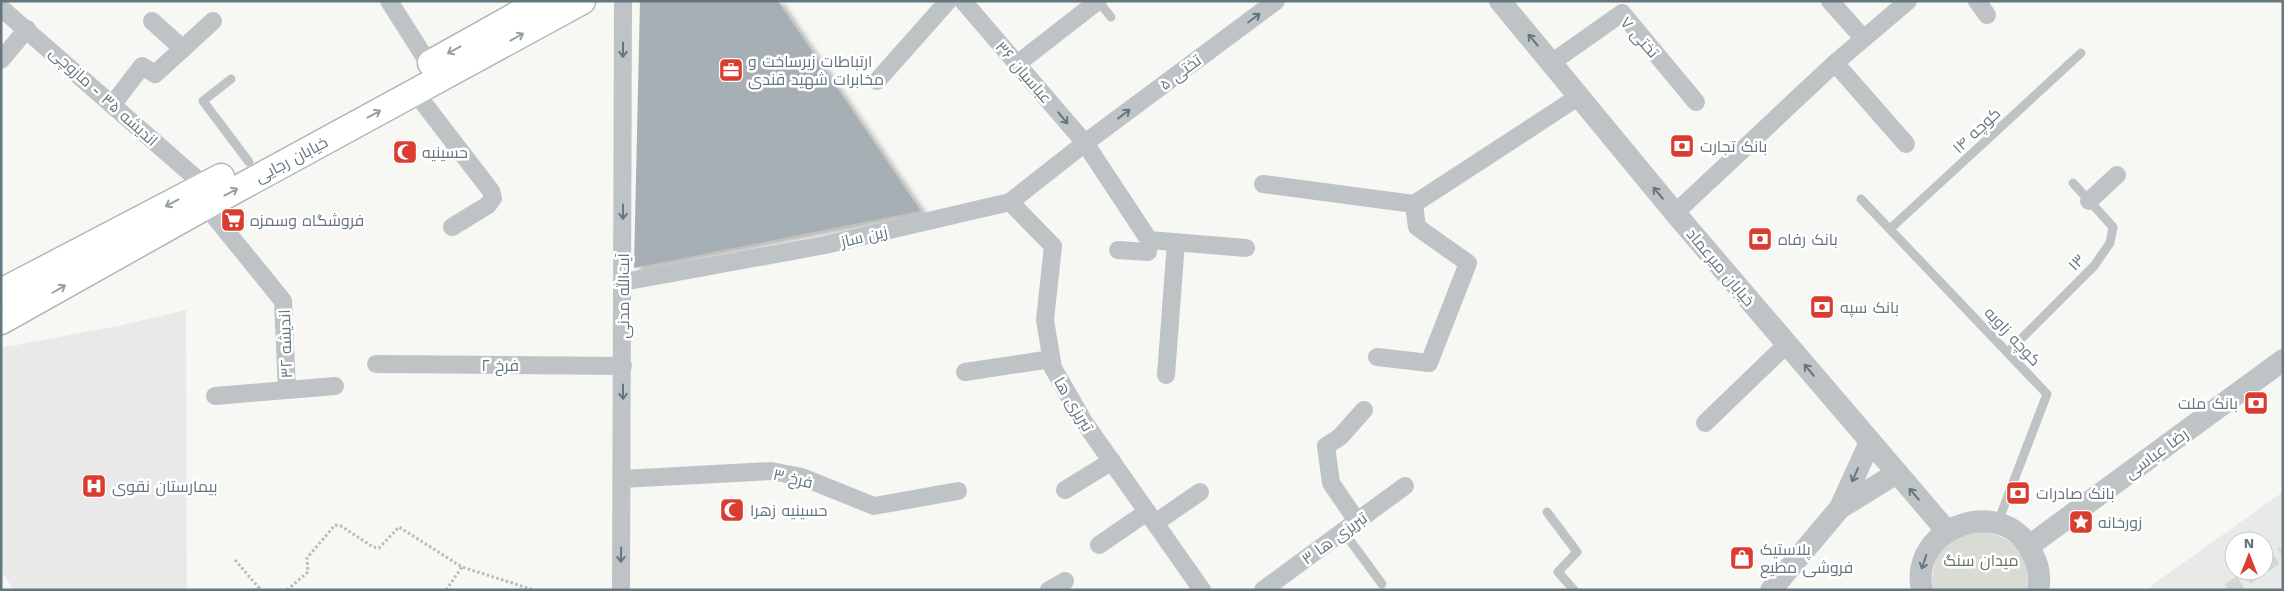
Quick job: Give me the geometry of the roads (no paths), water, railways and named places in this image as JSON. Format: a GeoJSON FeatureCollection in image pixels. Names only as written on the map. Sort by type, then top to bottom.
{"type":"FeatureCollection","features":[{"type":"Feature","properties":{"kind":"main road","name":"خیابان رجایی"},"geometry":{"type":"LineString","coordinates":[[1,321],[33,304],[205,196],[249,162],[542,1]]}},
{"type":"Feature","properties":{"kind":"main road","name":"خیابان رجایی"},"geometry":{"type":"LineString","coordinates":[[10,287],[205,196],[415,92],[582,1]]}},
{"type":"Feature","properties":{"kind":"main road"},"geometry":{"type":"LineString","coordinates":[[10,287],[33,304]]}},
{"type":"Feature","properties":{"kind":"street"},"geometry":{"type":"LineString","coordinates":[[389,1],[429,64]]}},
{"type":"Feature","properties":{"kind":"street","name":"آیت‌الله مدنی"},"geometry":{"type":"LineString","coordinates":[[621,590],[624,282],[623,1]]}},
{"type":"Feature","properties":{"kind":"street"},"geometry":{"type":"LineString","coordinates":[[877,81],[948,1]]}},
{"type":"Feature","properties":{"kind":"street","name":"عباسیان ۳۶"},"geometry":{"type":"LineString","coordinates":[[963,1],[1085,143],[1149,240]]}},
{"type":"Feature","properties":{"kind":"street"},"geometry":{"type":"LineString","coordinates":[[1017,64],[1098,1]]}},
{"type":"Feature","properties":{"kind":"street","name":"تختی ۵"},"geometry":{"type":"LineString","coordinates":[[1085,143],[1276,1]]}},
{"type":"Feature","properties":{"kind":"street","name":"خیابان میرعماد"},"geometry":{"type":"LineString","coordinates":[[1500,1],[1674,213],[1946,530]]}},
{"type":"Feature","properties":{"kind":"street"},"geometry":{"type":"LineString","coordinates":[[1830,1],[1863,38]]}},
{"type":"Feature","properties":{"kind":"street"},"geometry":{"type":"LineString","coordinates":[[1674,213],[1835,63],[1908,1]]}},
{"type":"Feature","properties":{"kind":"street","name":"اندیشه ۳۵ - مازوچی"},"geometry":{"type":"LineString","coordinates":[[1,8],[28,29],[113,104],[205,196]]}},
{"type":"Feature","properties":{"kind":"street","name":"تختی ۷"},"geometry":{"type":"LineString","coordinates":[[1551,63],[1622,13],[1696,102]]}},
{"type":"Feature","properties":{"kind":"street"},"geometry":{"type":"LineString","coordinates":[[152,22],[183,49]]}},
{"type":"Feature","properties":{"kind":"street"},"geometry":{"type":"LineString","coordinates":[[113,104],[142,66],[155,74],[213,22]]}},
{"type":"Feature","properties":{"kind":"street"},"geometry":{"type":"LineString","coordinates":[[1,60],[28,29]]}},
{"type":"Feature","properties":{"kind":"street"},"geometry":{"type":"LineString","coordinates":[[1835,63],[1906,144]]}},
{"type":"Feature","properties":{"kind":"street"},"geometry":{"type":"LineString","coordinates":[[415,92],[491,192],[493,198],[452,227]]}},
{"type":"Feature","properties":{"kind":"street"},"geometry":{"type":"LineString","coordinates":[[1263,184],[1414,204],[1578,97]]}},
{"type":"Feature","properties":{"kind":"street","name":"زین ساز"},"geometry":{"type":"LineString","coordinates":[[624,282],[825,244],[1010,202],[1085,143]]}},
{"type":"Feature","properties":{"kind":"street"},"geometry":{"type":"LineString","coordinates":[[2089,201],[2117,175]]}},
{"type":"Feature","properties":{"kind":"street","name":"اندیشه ۳۲"},"geometry":{"type":"LineString","coordinates":[[205,196],[283,301],[287,390]]}},
{"type":"Feature","properties":{"kind":"street","name":"تبریزی ها"},"geometry":{"type":"LineString","coordinates":[[1010,202],[1053,246],[1045,320],[1053,368],[1084,422],[1202,590]]}},
{"type":"Feature","properties":{"kind":"street"},"geometry":{"type":"LineString","coordinates":[[1377,357],[1429,362],[1468,263],[1417,227],[1414,204]]}},
{"type":"Feature","properties":{"kind":"street"},"geometry":{"type":"LineString","coordinates":[[1118,250],[1148,252],[1149,240],[1246,248]]}},
{"type":"Feature","properties":{"kind":"street"},"geometry":{"type":"LineString","coordinates":[[1166,375],[1176,242]]}},
{"type":"Feature","properties":{"kind":"street"},"geometry":{"type":"LineString","coordinates":[[1705,423],[1786,344]]}},
{"type":"Feature","properties":{"kind":"street"},"geometry":{"type":"LineString","coordinates":[[966,372],[1051,359]]}},
{"type":"Feature","properties":{"kind":"street","name":"رضا عباسی"},"geometry":{"type":"LineString","coordinates":[[2029,546],[2283,360]]}},
{"type":"Feature","properties":{"kind":"street","name":"فرخ ۲"},"geometry":{"type":"LineString","coordinates":[[376,364],[623,366]]}},
{"type":"Feature","properties":{"kind":"street"},"geometry":{"type":"LineString","coordinates":[[215,396],[335,386]]}},
{"type":"Feature","properties":{"kind":"street"},"geometry":{"type":"LineString","coordinates":[[1350,526],[1331,484],[1326,446],[1340,437],[1364,410]]}},
{"type":"Feature","properties":{"kind":"street"},"geometry":{"type":"LineString","coordinates":[[1771,590],[1840,508],[1870,442]]}},
{"type":"Feature","properties":{"kind":"street"},"geometry":{"type":"LineString","coordinates":[[1065,490],[1112,461]]}},
{"type":"Feature","properties":{"kind":"street","name":"فرخ ۳"},"geometry":{"type":"LineString","coordinates":[[622,479],[771,471],[802,477],[874,506],[958,491]]}},
{"type":"Feature","properties":{"kind":"street"},"geometry":{"type":"LineString","coordinates":[[1840,508],[1897,473]]}},
{"type":"Feature","properties":{"kind":"street","name":"تبریزی ها ۳"},"geometry":{"type":"LineString","coordinates":[[1263,590],[1405,486]]}},
{"type":"Feature","properties":{"kind":"street"},"geometry":{"type":"LineString","coordinates":[[1099,545],[1200,492]]}},
{"type":"Feature","properties":{"kind":"street"},"geometry":{"type":"LineString","coordinates":[[1922,590],[1920,582],[1923,562],[1932,544],[1946,530],[1962,523],[1980,520],[1998,523],[2015,532],[2029,546],[2037,564],[2038,590]]}},
{"type":"Feature","properties":{"kind":"street"},"geometry":{"type":"LineString","coordinates":[[1049,590],[1065,581]]}},
{"type":"Feature","properties":{"kind":"lane"},"geometry":{"type":"LineString","coordinates":[[1098,1],[1111,16]]}},
{"type":"Feature","properties":{"kind":"lane","name":"کوچه ۱۴"},"geometry":{"type":"LineString","coordinates":[[1891,228],[2080,53]]}},
{"type":"Feature","properties":{"kind":"lane"},"geometry":{"type":"LineString","coordinates":[[231,79],[203,101],[249,162]]}},
{"type":"Feature","properties":{"kind":"lane","name":"۱۳"},"geometry":{"type":"LineString","coordinates":[[2008,352],[2094,266],[2110,243],[2114,227],[2072,183]]}},
{"type":"Feature","properties":{"kind":"lane","name":"کوچه زاویه"},"geometry":{"type":"LineString","coordinates":[[1861,199],[1891,228],[2047,394],[1998,523]]}},
{"type":"Feature","properties":{"kind":"lane"},"geometry":{"type":"LineString","coordinates":[[1547,512],[1576,552],[1558,572],[1574,590]]}},
{"type":"Feature","properties":{"kind":"lane"},"geometry":{"type":"LineString","coordinates":[[1350,526],[1382,584]]}},
{"type":"Feature","properties":{"kind":"tunnel"},"geometry":{"type":"LineString","coordinates":[[2274,559],[2283,553]]}},
{"type":"Feature","properties":{"kind":"tunnel"},"geometry":{"type":"LineString","coordinates":[[2229,590],[2242,581]]}},
{"type":"Feature","properties":{"kind":"place","name":"ارتباطات زیرساخت و مخابرات شهید قندی"},"geometry":{"type":"Point","coordinates":[731,70]}},
{"type":"Feature","properties":{"kind":"place","name":"بانک تجارت"},"geometry":{"type":"Point","coordinates":[1682,146]}},
{"type":"Feature","properties":{"kind":"place","name":"حسینیه"},"geometry":{"type":"Point","coordinates":[405,152]}},
{"type":"Feature","properties":{"kind":"place","name":"فروشگاه وسمزه"},"geometry":{"type":"Point","coordinates":[233,220]}},
{"type":"Feature","properties":{"kind":"place","name":"بانک رفاه"},"geometry":{"type":"Point","coordinates":[1760,239]}},
{"type":"Feature","properties":{"kind":"place","name":"بانک سپه"},"geometry":{"type":"Point","coordinates":[1822,307]}},
{"type":"Feature","properties":{"kind":"place","name":"بانک ملت"},"geometry":{"type":"Point","coordinates":[2256,403]}},
{"type":"Feature","properties":{"kind":"place","name":"بیمارستان نقوی"},"geometry":{"type":"Point","coordinates":[94,486]}},
{"type":"Feature","properties":{"kind":"place","name":"بانک صادرات"},"geometry":{"type":"Point","coordinates":[2018,493]}},
{"type":"Feature","properties":{"kind":"place","name":"حسینیه زهرا"},"geometry":{"type":"Point","coordinates":[732,510]}},
{"type":"Feature","properties":{"kind":"place","name":"زورخانه"},"geometry":{"type":"Point","coordinates":[2081,522]}},
{"type":"Feature","properties":{"kind":"place","name":"پلاستیک فروشی مطیع"},"geometry":{"type":"Point","coordinates":[1742,558]}},
{"type":"Feature","properties":{"kind":"park label","name":"میدان سنگ"},"geometry":{"type":"Point","coordinates":[1981,560]}}]}
